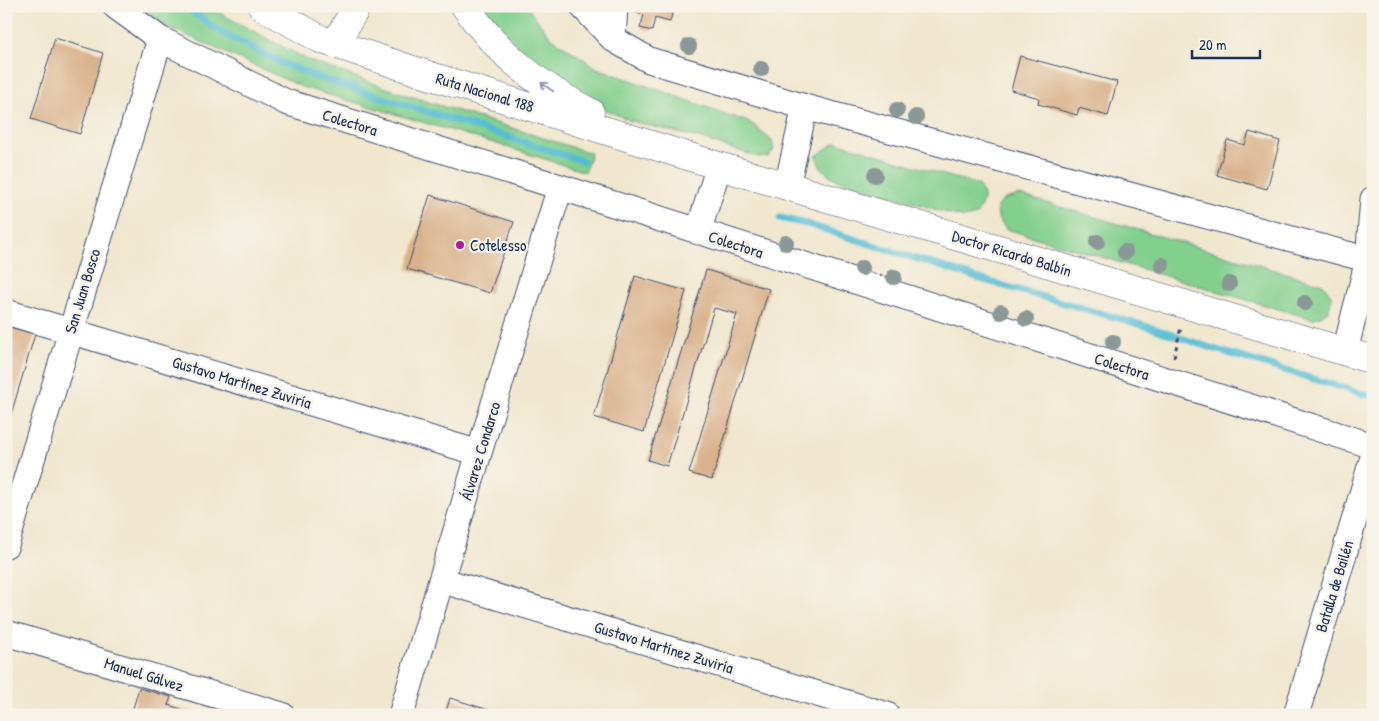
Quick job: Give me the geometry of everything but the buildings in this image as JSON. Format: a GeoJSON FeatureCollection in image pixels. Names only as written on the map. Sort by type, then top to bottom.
{"type":"FeatureCollection","features":[{"type":"Feature","properties":{"kind":"main road","name":"Ruta Nacional 188"},"geometry":{"type":"LineString","coordinates":[[262,6],[327,42],[651,144]]}},
{"type":"Feature","properties":{"kind":"main road"},"geometry":{"type":"LineString","coordinates":[[327,42],[336,6]]}},
{"type":"Feature","properties":{"kind":"main road"},"geometry":{"type":"LineString","coordinates":[[327,42],[357,6]]}},
{"type":"Feature","properties":{"kind":"main road"},"geometry":{"type":"LineString","coordinates":[[465,6],[488,36],[548,89],[651,144]]}},
{"type":"Feature","properties":{"kind":"main road","name":"Doctor Ricardo Balbín"},"geometry":{"type":"LineString","coordinates":[[651,144],[719,166],[1373,360]]}},
{"type":"Feature","properties":{"kind":"street","name":"Colectora"},"geometry":{"type":"LineString","coordinates":[[115,6],[160,38],[286,102],[560,187],[1373,446]]}},
{"type":"Feature","properties":{"kind":"street"},"geometry":{"type":"LineString","coordinates":[[582,6],[613,39],[649,60],[805,107],[1370,261]]}},
{"type":"Feature","properties":{"kind":"street"},"geometry":{"type":"LineString","coordinates":[[613,39],[615,6]]}},
{"type":"Feature","properties":{"kind":"street","name":"San Juan Bosco"},"geometry":{"type":"LineString","coordinates":[[6,545],[160,38]]}},
{"type":"Feature","properties":{"kind":"street"},"geometry":{"type":"LineString","coordinates":[[787,186],[805,107]]}},
{"type":"Feature","properties":{"kind":"street"},"geometry":{"type":"LineString","coordinates":[[698,232],[719,166]]}},
{"type":"Feature","properties":{"kind":"street","name":"Álvarez Condarco"},"geometry":{"type":"LineString","coordinates":[[401,715],[560,187]]}},
{"type":"Feature","properties":{"kind":"street"},"geometry":{"type":"LineString","coordinates":[[1345,351],[1370,261],[1373,199]]}},
{"type":"Feature","properties":{"kind":"street","name":"Gustavo Martínez Zuviría"},"geometry":{"type":"LineString","coordinates":[[6,312],[479,453]]}},
{"type":"Feature","properties":{"kind":"street","name":"Batalla de Bailén"},"geometry":{"type":"LineString","coordinates":[[1296,715],[1373,457]]}},
{"type":"Feature","properties":{"kind":"street","name":"Gustavo Martínez Zuviría"},"geometry":{"type":"LineString","coordinates":[[441,580],[887,715]]}},
{"type":"Feature","properties":{"kind":"street","name":"Manuel Gálvez"},"geometry":{"type":"LineString","coordinates":[[6,633],[282,715]]}},
{"type":"Feature","properties":{"kind":"path"},"geometry":{"type":"LineString","coordinates":[[1175,354],[1180,331]]}},
{"type":"Feature","properties":{"kind":"green space"},"geometry":{"type":"Polygon","coordinates":[[[139,6],[210,6],[225,16],[310,61],[404,94],[591,153],[585,172],[497,144],[302,87],[166,26],[139,6]]]}},
{"type":"Feature","properties":{"kind":"green space"},"geometry":{"type":"Polygon","coordinates":[[[479,6],[526,6],[552,38],[597,68],[751,123],[772,141],[774,150],[768,157],[758,157],[698,138],[631,121],[606,110],[565,86],[528,60],[479,6]]]}},
{"type":"Feature","properties":{"kind":"green space"},"geometry":{"type":"Polygon","coordinates":[[[836,142],[978,185],[983,197],[982,203],[976,215],[964,218],[838,180],[824,171],[816,156],[836,142]]]}},
{"type":"Feature","properties":{"kind":"green space"},"geometry":{"type":"Polygon","coordinates":[[[1020,195],[1323,284],[1332,297],[1329,310],[1321,316],[1312,319],[1006,229],[998,219],[997,206],[1005,199],[1020,195]]]}},
{"type":"Feature","properties":{"kind":"waterway"},"geometry":{"type":"LineString","coordinates":[[184,6],[221,32],[280,62],[314,76],[583,161]]}},
{"type":"Feature","properties":{"kind":"waterway"},"geometry":{"type":"LineString","coordinates":[[780,218],[807,224],[980,279],[1149,327],[1214,349],[1370,396]]}},
{"type":"Feature","properties":{"kind":"place","name":"Cotelesso"},"geometry":{"type":"Point","coordinates":[460,245]}}]}
